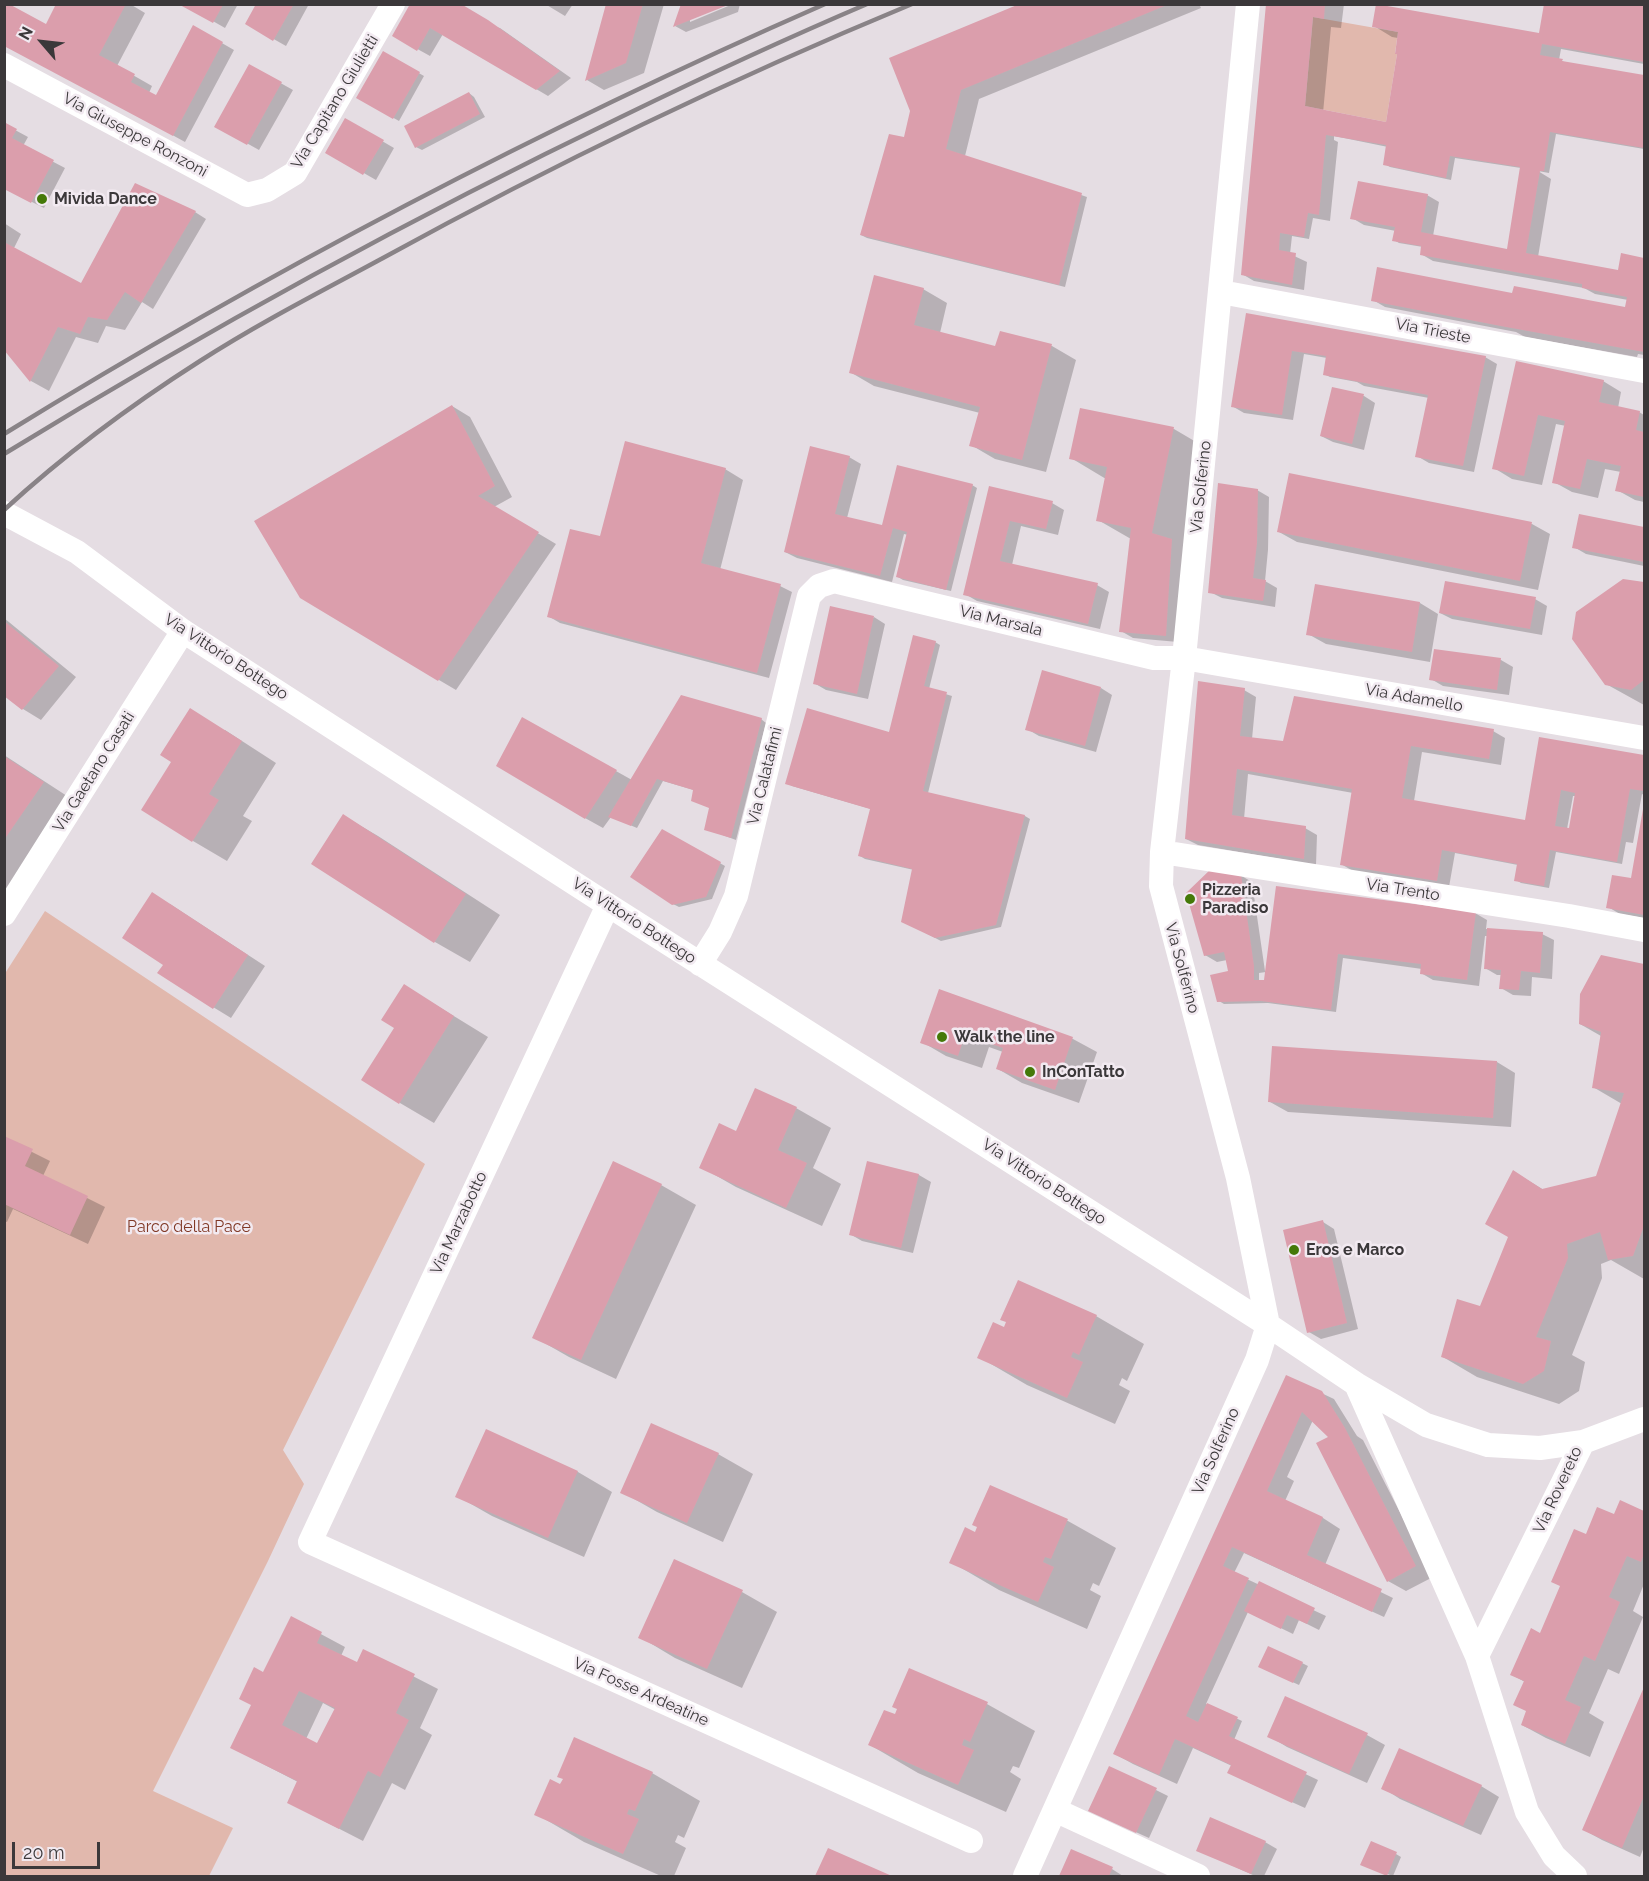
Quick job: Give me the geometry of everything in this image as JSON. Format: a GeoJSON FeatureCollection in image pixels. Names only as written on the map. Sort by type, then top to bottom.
{"type":"FeatureCollection","features":[{"type":"Feature","properties":{"kind":"street","name":"Via Capitano Giulietti"},"geometry":{"type":"LineString","coordinates":[[267,190],[295,173],[393,4]]}},
{"type":"Feature","properties":{"kind":"street","name":"Via Solferino"},"geometry":{"type":"LineString","coordinates":[[1025,1876],[1257,1360],[1268,1325],[1238,1178],[1161,886],[1162,852],[1184,658],[1248,4]]}},
{"type":"Feature","properties":{"kind":"street","name":"Via Giuseppe Ronzoni"},"geometry":{"type":"LineString","coordinates":[[4,65],[247,195],[267,190]]}},
{"type":"Feature","properties":{"kind":"street","name":"Via Trieste"},"geometry":{"type":"LineString","coordinates":[[1221,292],[1644,371]]}},
{"type":"Feature","properties":{"kind":"street","name":"Via Vittorio Bottego"},"geometry":{"type":"LineString","coordinates":[[4,513],[77,552],[183,631],[700,964],[1268,1325]]}},
{"type":"Feature","properties":{"kind":"street","name":"Via Marsala"},"geometry":{"type":"LineString","coordinates":[[819,586],[834,581],[1154,658],[1184,658]]}},
{"type":"Feature","properties":{"kind":"street","name":"Via Calatafimi"},"geometry":{"type":"LineString","coordinates":[[700,964],[720,932],[735,896],[808,596],[819,586]]}},
{"type":"Feature","properties":{"kind":"street","name":"Via Gaetano Casati"},"geometry":{"type":"LineString","coordinates":[[4,914],[183,631]]}},
{"type":"Feature","properties":{"kind":"street","name":"Via Adamello"},"geometry":{"type":"LineString","coordinates":[[1184,658],[1644,738]]}},
{"type":"Feature","properties":{"kind":"street","name":"Via Trento"},"geometry":{"type":"LineString","coordinates":[[1162,852],[1569,916],[1644,930]]}},
{"type":"Feature","properties":{"kind":"street","name":"Via Marzabotto"},"geometry":{"type":"LineString","coordinates":[[310,1542],[608,905]]}},
{"type":"Feature","properties":{"kind":"street","name":"Via Rovereto"},"geometry":{"type":"LineString","coordinates":[[1268,1325],[1356,1384],[1426,1425],[1488,1446],[1539,1448],[1583,1442]]}},
{"type":"Feature","properties":{"kind":"street"},"geometry":{"type":"LineString","coordinates":[[1356,1384],[1477,1656],[1527,1812],[1554,1856],[1575,1876]]}},
{"type":"Feature","properties":{"kind":"street"},"geometry":{"type":"LineString","coordinates":[[1583,1442],[1644,1419]]}},
{"type":"Feature","properties":{"kind":"street","name":"Via Rovereto"},"geometry":{"type":"LineString","coordinates":[[1477,1656],[1583,1442]]}},
{"type":"Feature","properties":{"kind":"street","name":"Via Fosse Ardeatine"},"geometry":{"type":"LineString","coordinates":[[310,1542],[971,1841]]}},
{"type":"Feature","properties":{"kind":"street"},"geometry":{"type":"LineString","coordinates":[[1056,1810],[1198,1876]]}},
{"type":"Feature","properties":{"kind":"green space"},"geometry":{"type":"Polygon","coordinates":[[[1313,17],[1398,32],[1395,53],[1397,54],[1386,122],[1305,106],[1313,17]]]}},
{"type":"Feature","properties":{"kind":"green space","name":"Parco della Pace"},"geometry":{"type":"Polygon","coordinates":[[[45,911],[425,1164],[283,1450],[304,1484],[153,1791],[233,1828],[209,1876],[5,1876],[4,975],[45,911]]]}},
{"type":"Feature","properties":{"kind":"building"},"geometry":{"type":"Polygon","coordinates":[[[4,4],[9,4],[46,24],[56,4],[126,4],[99,55],[135,74],[131,82],[156,95],[193,25],[223,42],[173,136],[4,46],[4,4]]]}},
{"type":"Feature","properties":{"kind":"building"},"geometry":{"type":"Polygon","coordinates":[[[256,4],[294,4],[273,41],[245,24],[256,4]]]}},
{"type":"Feature","properties":{"kind":"building"},"geometry":{"type":"Polygon","coordinates":[[[410,4],[461,4],[488,20],[560,71],[536,90],[430,28],[417,51],[392,36],[410,4]]]}},
{"type":"Feature","properties":{"kind":"building"},"geometry":{"type":"Polygon","coordinates":[[[606,4],[643,4],[626,63],[585,81],[606,4]]]}},
{"type":"Feature","properties":{"kind":"building"},"geometry":{"type":"Polygon","coordinates":[[[681,4],[728,4],[728,5],[673,27],[681,4]]]}},
{"type":"Feature","properties":{"kind":"building"},"geometry":{"type":"Polygon","coordinates":[[[1266,4],[1325,4],[1324,19],[1313,17],[1305,106],[1386,122],[1397,54],[1395,54],[1398,32],[1372,27],[1376,4],[1539,33],[1544,4],[1644,4],[1644,62],[1542,44],[1540,55],[1644,75],[1644,148],[1550,132],[1544,171],[1540,171],[1526,253],[1618,270],[1621,253],[1644,258],[1644,352],[1371,301],[1377,267],[1512,293],[1514,286],[1625,307],[1627,297],[1582,288],[1582,284],[1420,255],[1421,246],[1392,241],[1395,227],[1350,219],[1358,181],[1428,194],[1421,232],[1507,249],[1520,167],[1450,156],[1446,178],[1383,165],[1386,145],[1326,135],[1319,215],[1308,213],[1304,237],[1280,233],[1279,250],[1296,253],[1292,285],[1241,275],[1266,4]]]}},
{"type":"Feature","properties":{"kind":"building"},"geometry":{"type":"Polygon","coordinates":[[[180,5],[223,5],[213,23],[180,5]]]}},
{"type":"Feature","properties":{"kind":"building"},"geometry":{"type":"Polygon","coordinates":[[[1017,5],[1167,5],[961,90],[946,149],[1082,193],[1059,285],[860,235],[889,134],[904,137],[910,111],[889,58],[1017,5]]]}},
{"type":"Feature","properties":{"kind":"building"},"geometry":{"type":"Polygon","coordinates":[[[383,51],[420,72],[393,119],[356,98],[383,51]]]}},
{"type":"Feature","properties":{"kind":"building"},"geometry":{"type":"Polygon","coordinates":[[[249,64],[282,82],[247,145],[214,127],[249,64]]]}},
{"type":"Feature","properties":{"kind":"building"},"geometry":{"type":"Polygon","coordinates":[[[469,92],[480,114],[415,148],[404,126],[469,92]]]}},
{"type":"Feature","properties":{"kind":"building"},"geometry":{"type":"Polygon","coordinates":[[[345,118],[384,140],[363,175],[325,153],[345,118]]]}},
{"type":"Feature","properties":{"kind":"building"},"geometry":{"type":"Polygon","coordinates":[[[4,122],[17,129],[12,138],[54,160],[31,203],[4,189],[4,122]]]}},
{"type":"Feature","properties":{"kind":"building"},"geometry":{"type":"Polygon","coordinates":[[[135,183],[196,211],[141,303],[125,292],[107,320],[88,317],[80,334],[58,327],[30,382],[4,350],[4,242],[81,283],[135,183]]]}},
{"type":"Feature","properties":{"kind":"building"},"geometry":{"type":"Polygon","coordinates":[[[874,275],[924,288],[914,325],[995,346],[1000,331],[1052,344],[1022,460],[969,446],[980,407],[849,373],[874,275]]]}},
{"type":"Feature","properties":{"kind":"building"},"geometry":{"type":"Polygon","coordinates":[[[1246,313],[1486,356],[1463,466],[1415,457],[1428,395],[1323,375],[1326,356],[1292,351],[1282,415],[1231,407],[1246,313]]]}},
{"type":"Feature","properties":{"kind":"building"},"geometry":{"type":"Polygon","coordinates":[[[1516,361],[1604,380],[1599,402],[1640,411],[1636,430],[1644,432],[1644,497],[1615,491],[1621,466],[1587,459],[1580,489],[1552,483],[1565,421],[1538,415],[1524,476],[1492,469],[1516,361]]]}},
{"type":"Feature","properties":{"kind":"building"},"geometry":{"type":"Polygon","coordinates":[[[1332,387],[1364,394],[1352,444],[1320,436],[1332,387]]]}},
{"type":"Feature","properties":{"kind":"building"},"geometry":{"type":"Polygon","coordinates":[[[452,405],[495,486],[478,496],[539,532],[438,681],[300,598],[254,521],[452,405]]]}},
{"type":"Feature","properties":{"kind":"building"},"geometry":{"type":"Polygon","coordinates":[[[1080,408],[1174,427],[1152,533],[1172,539],[1166,636],[1119,632],[1131,528],[1096,521],[1107,467],[1069,459],[1080,408]]]}},
{"type":"Feature","properties":{"kind":"building"},"geometry":{"type":"Polygon","coordinates":[[[625,441],[726,468],[701,563],[781,584],[757,673],[547,617],[570,529],[600,536],[625,441]]]}},
{"type":"Feature","properties":{"kind":"building"},"geometry":{"type":"Polygon","coordinates":[[[810,446],[850,456],[835,514],[882,525],[897,465],[973,484],[946,590],[896,577],[907,532],[893,528],[880,576],[784,552],[810,446]]]}},
{"type":"Feature","properties":{"kind":"building"},"geometry":{"type":"Polygon","coordinates":[[[1289,473],[1532,522],[1520,581],[1277,532],[1289,473]]]}},
{"type":"Feature","properties":{"kind":"building"},"geometry":{"type":"Polygon","coordinates":[[[1218,483],[1258,489],[1257,543],[1253,578],[1266,580],[1263,601],[1208,593],[1218,483]]]}},
{"type":"Feature","properties":{"kind":"building"},"geometry":{"type":"Polygon","coordinates":[[[989,486],[1053,501],[1046,529],[1010,521],[1000,561],[1098,583],[1088,624],[963,595],[989,486]]]}},
{"type":"Feature","properties":{"kind":"building"},"geometry":{"type":"Polygon","coordinates":[[[1579,514],[1644,527],[1644,562],[1572,548],[1579,514]]]}},
{"type":"Feature","properties":{"kind":"building"},"geometry":{"type":"Polygon","coordinates":[[[1623,579],[1644,582],[1644,680],[1631,690],[1605,685],[1572,639],[1576,612],[1623,579]]]}},
{"type":"Feature","properties":{"kind":"building"},"geometry":{"type":"Polygon","coordinates":[[[1445,581],[1536,597],[1530,629],[1439,613],[1445,581]]]}},
{"type":"Feature","properties":{"kind":"building"},"geometry":{"type":"Polygon","coordinates":[[[1315,584],[1420,602],[1412,652],[1306,635],[1315,584]]]}},
{"type":"Feature","properties":{"kind":"building"},"geometry":{"type":"Polygon","coordinates":[[[830,606],[874,616],[857,694],[813,684],[830,606]]]}},
{"type":"Feature","properties":{"kind":"building"},"geometry":{"type":"Polygon","coordinates":[[[4,621],[59,666],[22,710],[4,696],[4,621]]]}},
{"type":"Feature","properties":{"kind":"building"},"geometry":{"type":"Polygon","coordinates":[[[913,635],[936,641],[924,686],[947,692],[923,791],[1025,815],[996,925],[935,938],[901,922],[912,869],[858,856],[870,809],[785,784],[807,708],[889,732],[913,635]]]}},
{"type":"Feature","properties":{"kind":"building"},"geometry":{"type":"Polygon","coordinates":[[[1434,649],[1501,658],[1497,690],[1429,680],[1434,649]]]}},
{"type":"Feature","properties":{"kind":"building"},"geometry":{"type":"Polygon","coordinates":[[[1042,670],[1101,687],[1085,746],[1025,730],[1042,670]]]}},
{"type":"Feature","properties":{"kind":"building"},"geometry":{"type":"Polygon","coordinates":[[[1198,681],[1245,688],[1240,736],[1283,741],[1294,696],[1494,729],[1489,759],[1411,746],[1402,798],[1525,820],[1539,737],[1644,755],[1644,791],[1630,789],[1617,862],[1550,850],[1544,886],[1514,881],[1517,864],[1442,850],[1437,881],[1340,865],[1352,789],[1237,769],[1232,815],[1306,826],[1304,859],[1185,839],[1198,681]],[[1561,790],[1555,826],[1569,828],[1575,793],[1561,790]]]}},
{"type":"Feature","properties":{"kind":"building"},"geometry":{"type":"Polygon","coordinates":[[[681,695],[762,718],[731,838],[704,830],[709,808],[691,801],[693,790],[657,779],[631,826],[608,817],[681,695]]]}},
{"type":"Feature","properties":{"kind":"building"},"geometry":{"type":"Polygon","coordinates":[[[190,708],[242,741],[209,794],[219,800],[192,842],[141,810],[171,762],[160,755],[190,708]]]}},
{"type":"Feature","properties":{"kind":"building"},"geometry":{"type":"Polygon","coordinates":[[[522,717],[617,770],[585,819],[496,766],[522,717]]]}},
{"type":"Feature","properties":{"kind":"building"},"geometry":{"type":"Polygon","coordinates":[[[4,756],[44,782],[4,840],[4,756]]]}},
{"type":"Feature","properties":{"kind":"building"},"geometry":{"type":"Polygon","coordinates":[[[1643,809],[1644,915],[1606,908],[1612,875],[1631,878],[1643,809]]]}},
{"type":"Feature","properties":{"kind":"building"},"geometry":{"type":"Polygon","coordinates":[[[343,814],[466,894],[434,943],[311,864],[343,814]]]}},
{"type":"Feature","properties":{"kind":"building"},"geometry":{"type":"Polygon","coordinates":[[[662,829],[721,862],[706,897],[672,905],[630,877],[662,829]]]}},
{"type":"Feature","properties":{"kind":"building"},"geometry":{"type":"Polygon","coordinates":[[[1212,868],[1241,874],[1254,980],[1264,980],[1276,886],[1476,912],[1467,980],[1420,974],[1421,964],[1338,954],[1331,1010],[1261,1001],[1217,1002],[1210,975],[1228,971],[1224,952],[1204,956],[1186,893],[1212,868]]]}},
{"type":"Feature","properties":{"kind":"building"},"geometry":{"type":"Polygon","coordinates":[[[152,892],[248,955],[213,1009],[157,973],[163,965],[122,938],[152,892]]]}},
{"type":"Feature","properties":{"kind":"building"},"geometry":{"type":"Polygon","coordinates":[[[1487,928],[1543,932],[1540,973],[1521,971],[1519,990],[1499,989],[1501,970],[1484,969],[1487,928]]]}},
{"type":"Feature","properties":{"kind":"building"},"geometry":{"type":"Polygon","coordinates":[[[1601,955],[1644,964],[1644,1226],[1633,1256],[1608,1260],[1600,1232],[1567,1244],[1568,1258],[1536,1337],[1551,1341],[1544,1371],[1523,1384],[1441,1357],[1457,1299],[1480,1306],[1508,1237],[1485,1224],[1513,1170],[1542,1189],[1596,1176],[1624,1093],[1592,1088],[1601,1032],[1579,1024],[1580,994],[1601,955]]]}},
{"type":"Feature","properties":{"kind":"building"},"geometry":{"type":"Polygon","coordinates":[[[404,984],[454,1016],[399,1104],[361,1080],[394,1028],[381,1020],[404,984]]]}},
{"type":"Feature","properties":{"kind":"building"},"geometry":{"type":"Polygon","coordinates":[[[939,989],[1073,1037],[1055,1090],[996,1069],[1003,1048],[965,1035],[958,1056],[920,1043],[939,989]]]}},
{"type":"Feature","properties":{"kind":"building"},"geometry":{"type":"Polygon","coordinates":[[[1272,1046],[1497,1061],[1493,1118],[1268,1102],[1272,1046]]]}},
{"type":"Feature","properties":{"kind":"building"},"geometry":{"type":"Polygon","coordinates":[[[755,1088],[797,1107],[778,1150],[807,1163],[786,1208],[699,1168],[719,1123],[736,1131],[755,1088]]]}},
{"type":"Feature","properties":{"kind":"building"},"geometry":{"type":"Polygon","coordinates":[[[4,1136],[33,1149],[25,1166],[88,1196],[70,1235],[4,1204],[4,1136]]]}},
{"type":"Feature","properties":{"kind":"building"},"geometry":{"type":"Polygon","coordinates":[[[613,1161],[662,1184],[581,1360],[532,1338],[613,1161]]]}},
{"type":"Feature","properties":{"kind":"building"},"geometry":{"type":"Polygon","coordinates":[[[867,1161],[919,1174],[901,1248],[849,1235],[867,1161]]]}},
{"type":"Feature","properties":{"kind":"building"},"geometry":{"type":"Polygon","coordinates":[[[1323,1220],[1347,1323],[1307,1333],[1283,1230],[1323,1220]]]}},
{"type":"Feature","properties":{"kind":"building"},"geometry":{"type":"Polygon","coordinates":[[[1018,1280],[1097,1315],[1079,1355],[1073,1352],[1071,1357],[1083,1362],[1067,1398],[977,1358],[993,1322],[1004,1327],[1006,1322],[1000,1320],[1018,1280]]]}},
{"type":"Feature","properties":{"kind":"building"},"geometry":{"type":"Polygon","coordinates":[[[1286,1375],[1322,1391],[1345,1428],[1416,1566],[1387,1582],[1316,1443],[1328,1437],[1302,1412],[1267,1491],[1323,1517],[1307,1555],[1382,1589],[1372,1612],[1232,1547],[1223,1566],[1249,1578],[1186,1716],[1198,1722],[1207,1703],[1238,1717],[1229,1736],[1307,1772],[1292,1803],[1227,1773],[1231,1765],[1175,1739],[1159,1775],[1113,1754],[1286,1375]]]}},
{"type":"Feature","properties":{"kind":"building"},"geometry":{"type":"Polygon","coordinates":[[[651,1423],[719,1453],[687,1523],[620,1493],[651,1423]]]}},
{"type":"Feature","properties":{"kind":"building"},"geometry":{"type":"Polygon","coordinates":[[[486,1429],[578,1471],[548,1538],[455,1497],[486,1429]]]}},
{"type":"Feature","properties":{"kind":"building"},"geometry":{"type":"Polygon","coordinates":[[[990,1485],[1068,1519],[1051,1559],[1045,1557],[1043,1562],[1054,1567],[1038,1602],[949,1563],[965,1527],[975,1532],[977,1527],[972,1525],[990,1485]]]}},
{"type":"Feature","properties":{"kind":"building"},"geometry":{"type":"Polygon","coordinates":[[[1620,1500],[1644,1511],[1644,1554],[1641,1562],[1627,1556],[1609,1597],[1620,1602],[1595,1661],[1584,1656],[1565,1700],[1581,1707],[1565,1744],[1521,1725],[1526,1711],[1513,1705],[1524,1681],[1510,1675],[1531,1628],[1540,1633],[1560,1586],[1551,1582],[1574,1529],[1586,1534],[1597,1507],[1614,1514],[1620,1500]]]}},
{"type":"Feature","properties":{"kind":"building"},"geometry":{"type":"Polygon","coordinates":[[[674,1559],[743,1590],[707,1669],[638,1638],[674,1559]]]}},
{"type":"Feature","properties":{"kind":"building"},"geometry":{"type":"Polygon","coordinates":[[[1259,1581],[1315,1608],[1307,1624],[1287,1615],[1281,1629],[1244,1611],[1259,1581]]]}},
{"type":"Feature","properties":{"kind":"building"},"geometry":{"type":"Polygon","coordinates":[[[291,1616],[322,1632],[317,1643],[357,1662],[363,1649],[415,1674],[396,1713],[409,1720],[380,1777],[368,1771],[339,1829],[287,1803],[297,1781],[230,1748],[251,1705],[239,1699],[254,1667],[263,1672],[291,1616]],[[299,1691],[282,1725],[317,1743],[335,1708],[299,1691]]]}},
{"type":"Feature","properties":{"kind":"building"},"geometry":{"type":"Polygon","coordinates":[[[1268,1646],[1303,1662],[1293,1683],[1258,1667],[1268,1646]]]}},
{"type":"Feature","properties":{"kind":"building"},"geometry":{"type":"Polygon","coordinates":[[[909,1668],[988,1702],[970,1742],[964,1739],[962,1745],[974,1750],[958,1785],[868,1745],[884,1710],[895,1714],[897,1709],[892,1707],[909,1668]]]}},
{"type":"Feature","properties":{"kind":"building"},"geometry":{"type":"Polygon","coordinates":[[[1644,1687],[1644,1796],[1622,1848],[1582,1830],[1644,1687]]]}},
{"type":"Feature","properties":{"kind":"building"},"geometry":{"type":"Polygon","coordinates":[[[1285,1696],[1368,1733],[1349,1774],[1267,1737],[1285,1696]]]}},
{"type":"Feature","properties":{"kind":"building"},"geometry":{"type":"Polygon","coordinates":[[[574,1737],[653,1772],[635,1811],[629,1809],[627,1814],[639,1819],[623,1854],[534,1815],[550,1779],[560,1784],[563,1779],[557,1777],[574,1737]]]}},
{"type":"Feature","properties":{"kind":"building"},"geometry":{"type":"Polygon","coordinates":[[[1399,1748],[1482,1785],[1463,1826],[1381,1789],[1399,1748]]]}},
{"type":"Feature","properties":{"kind":"building"},"geometry":{"type":"Polygon","coordinates":[[[1109,1766],[1157,1788],[1136,1833],[1088,1811],[1109,1766]]]}},
{"type":"Feature","properties":{"kind":"building"},"geometry":{"type":"Polygon","coordinates":[[[1210,1817],[1266,1841],[1251,1874],[1196,1851],[1210,1817]]]}},
{"type":"Feature","properties":{"kind":"building"},"geometry":{"type":"Polygon","coordinates":[[[1371,1841],[1397,1852],[1387,1876],[1360,1865],[1371,1841]]]}},
{"type":"Feature","properties":{"kind":"building"},"geometry":{"type":"Polygon","coordinates":[[[828,1848],[892,1876],[815,1876],[828,1848]]]}},
{"type":"Feature","properties":{"kind":"building"},"geometry":{"type":"Polygon","coordinates":[[[1071,1849],[1113,1867],[1109,1876],[1059,1876],[1071,1849]]]}},
{"type":"Feature","properties":{"kind":"railway"},"geometry":{"type":"LineString","coordinates":[[4,434],[203,316],[407,205],[614,101],[825,4]]}},
{"type":"Feature","properties":{"kind":"railway"},"geometry":{"type":"LineString","coordinates":[[4,454],[232,320],[387,235],[683,87],[867,4]]}},
{"type":"Feature","properties":{"kind":"railway"},"geometry":{"type":"LineString","coordinates":[[4,510],[51,469],[149,395],[268,320],[447,223],[578,156],[777,62],[912,4]]}},
{"type":"Feature","properties":{"kind":"place","name":"Mivida Dance"},"geometry":{"type":"Point","coordinates":[42,199]}},
{"type":"Feature","properties":{"kind":"place","name":"Pizzeria Paradiso"},"geometry":{"type":"Point","coordinates":[1190,899]}},
{"type":"Feature","properties":{"kind":"place","name":"Walk the line"},"geometry":{"type":"Point","coordinates":[942,1037]}},
{"type":"Feature","properties":{"kind":"place","name":"InConTatto"},"geometry":{"type":"Point","coordinates":[1030,1072]}},
{"type":"Feature","properties":{"kind":"place","name":"Eros e Marco"},"geometry":{"type":"Point","coordinates":[1294,1250]}}]}
